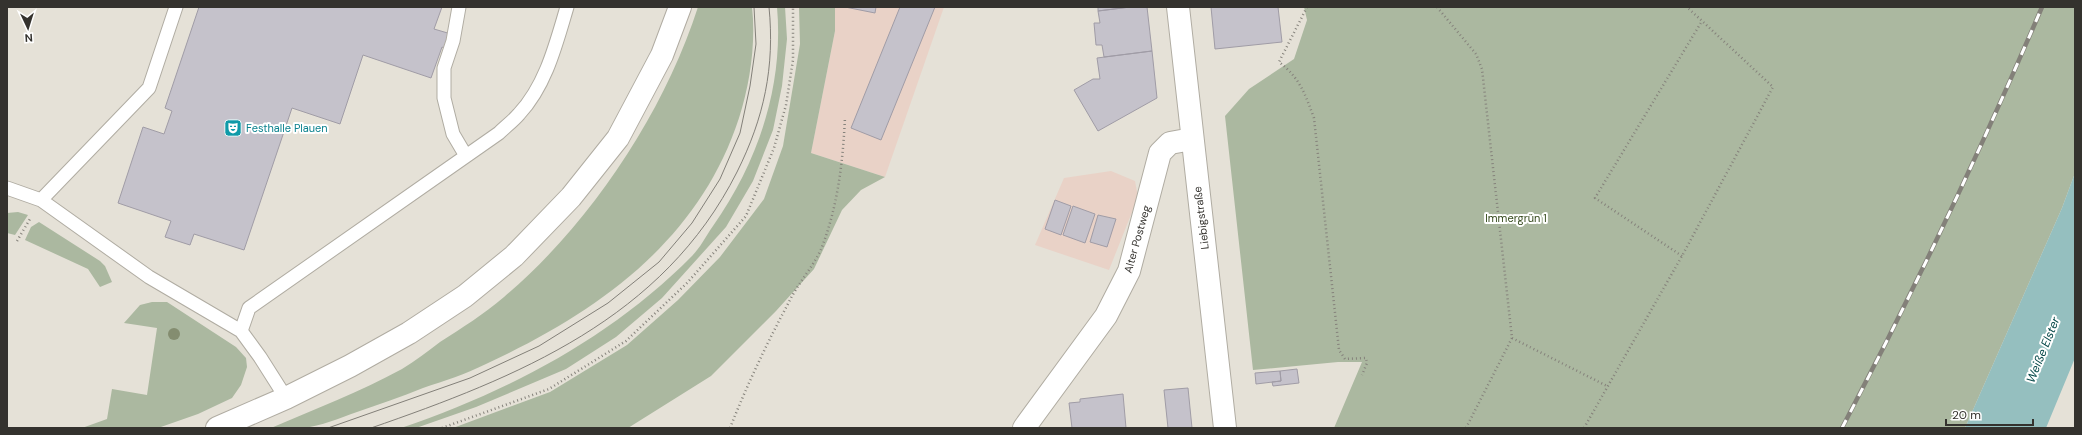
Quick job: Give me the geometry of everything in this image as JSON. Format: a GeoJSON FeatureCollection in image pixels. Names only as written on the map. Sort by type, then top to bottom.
{"type":"FeatureCollection","features":[{"type":"Feature","properties":{"kind":"street"},"geometry":{"type":"LineString","coordinates":[[217,428],[286,398],[350,366],[409,333],[465,296],[514,256],[571,197],[618,138],[662,55],[680,7]]}},
{"type":"Feature","properties":{"kind":"street","name":"Liebigstraße"},"geometry":{"type":"LineString","coordinates":[[1178,7],[1225,428]]}},
{"type":"Feature","properties":{"kind":"street","name":"Alter Postweg"},"geometry":{"type":"LineString","coordinates":[[1024,428],[1106,316],[1130,271],[1160,154],[1170,143],[1192,139]]}},
{"type":"Feature","properties":{"kind":"lane"},"geometry":{"type":"LineString","coordinates":[[41,200],[149,88],[176,7]]}},
{"type":"Feature","properties":{"kind":"lane"},"geometry":{"type":"LineString","coordinates":[[459,7],[454,41],[444,68],[444,98],[452,134],[466,156]]}},
{"type":"Feature","properties":{"kind":"lane"},"geometry":{"type":"LineString","coordinates":[[241,331],[249,308],[499,133],[524,108],[536,90],[551,60],[564,8]]}},
{"type":"Feature","properties":{"kind":"lane"},"geometry":{"type":"LineString","coordinates":[[7,188],[41,200],[149,277],[241,331],[260,357],[286,398]]}},
{"type":"Feature","properties":{"kind":"path"},"geometry":{"type":"LineString","coordinates":[[442,428],[549,389],[626,341],[688,282],[746,216],[774,148],[786,106],[793,60],[794,7]]}},
{"type":"Feature","properties":{"kind":"path"},"geometry":{"type":"LineString","coordinates":[[1306,7],[1279,62],[1292,72],[1304,92],[1314,118],[1340,350],[1345,359],[1366,358],[1367,363],[1362,375]]}},
{"type":"Feature","properties":{"kind":"path"},"geometry":{"type":"LineString","coordinates":[[1437,7],[1476,54],[1482,69],[1512,338],[1505,355],[1466,428]]}},
{"type":"Feature","properties":{"kind":"path"},"geometry":{"type":"LineString","coordinates":[[1584,428],[1682,256],[1774,87],[1687,7]]}},
{"type":"Feature","properties":{"kind":"path"},"geometry":{"type":"LineString","coordinates":[[1682,256],[1595,198],[1702,22]]}},
{"type":"Feature","properties":{"kind":"path"},"geometry":{"type":"LineString","coordinates":[[730,428],[747,386],[782,315],[821,248],[834,206],[842,168],[846,117]]}},
{"type":"Feature","properties":{"kind":"path"},"geometry":{"type":"LineString","coordinates":[[1512,338],[1608,386]]}},
{"type":"Feature","properties":{"kind":"shaded area"},"geometry":{"type":"Polygon","coordinates":[[[835,7],[944,7],[885,177],[811,153],[835,31],[835,7]]]}},
{"type":"Feature","properties":{"kind":"shaded area"},"geometry":{"type":"Polygon","coordinates":[[[1111,171],[1135,181],[1138,197],[1109,270],[1035,245],[1064,178],[1111,171]]]}},
{"type":"Feature","properties":{"kind":"green space"},"geometry":{"type":"Polygon","coordinates":[[[698,7],[752,7],[753,49],[743,105],[721,162],[698,201],[671,236],[640,268],[605,296],[567,321],[527,344],[471,371],[324,424],[303,428],[271,428],[354,393],[402,369],[489,309],[536,268],[566,236],[594,202],[644,127],[665,88],[683,47],[698,7]]]}},
{"type":"Feature","properties":{"kind":"green space"},"geometry":{"type":"Polygon","coordinates":[[[777,7],[785,7],[787,39],[782,86],[773,130],[753,181],[726,227],[662,298],[616,337],[566,369],[476,407],[416,428],[401,428],[441,414],[480,397],[557,359],[593,337],[628,312],[661,285],[695,253],[729,201],[743,176],[755,149],[764,122],[772,94],[776,66],[778,36],[777,7]]]}},
{"type":"Feature","properties":{"kind":"green space"},"geometry":{"type":"Polygon","coordinates":[[[799,7],[835,7],[835,31],[811,153],[885,177],[861,190],[842,210],[814,269],[776,311],[711,376],[628,428],[453,428],[550,392],[627,345],[678,300],[720,257],[764,199],[783,146],[800,44],[799,7]]]}},
{"type":"Feature","properties":{"kind":"green space","name":"Immergrün 1"},"geometry":{"type":"Polygon","coordinates":[[[1304,7],[2075,7],[2075,173],[2062,208],[1965,428],[1334,428],[1362,362],[1338,362],[1253,370],[1225,116],[1249,89],[1294,59],[1307,20],[1304,7]]]}},
{"type":"Feature","properties":{"kind":"green space"},"geometry":{"type":"Polygon","coordinates":[[[18,212],[28,215],[15,235],[7,233],[7,213],[18,212]]]}},
{"type":"Feature","properties":{"kind":"green space"},"geometry":{"type":"Polygon","coordinates":[[[39,222],[100,261],[105,266],[112,282],[100,287],[88,269],[25,240],[31,227],[39,222]]]}},
{"type":"Feature","properties":{"kind":"green space"},"geometry":{"type":"Polygon","coordinates":[[[152,302],[167,302],[236,347],[246,358],[247,367],[241,385],[232,398],[198,414],[158,428],[82,428],[107,419],[112,389],[147,395],[157,328],[124,323],[140,305],[152,302]]]}},
{"type":"Feature","properties":{"kind":"water","name":"Weiße Elster"},"geometry":{"type":"Polygon","coordinates":[[[2075,173],[2075,358],[2046,428],[1965,428],[2062,208],[2075,173]]]}},
{"type":"Feature","properties":{"kind":"building","name":"Festhalle Plauen"},"geometry":{"type":"Polygon","coordinates":[[[199,7],[442,7],[434,29],[451,34],[446,49],[442,47],[431,78],[363,55],[340,124],[292,108],[244,250],[194,234],[190,245],[165,237],[171,221],[118,203],[143,127],[164,134],[172,111],[165,108],[199,7]]]}},
{"type":"Feature","properties":{"kind":"building"},"geometry":{"type":"Polygon","coordinates":[[[845,7],[876,7],[875,13],[845,7]]]}},
{"type":"Feature","properties":{"kind":"building"},"geometry":{"type":"Polygon","coordinates":[[[900,7],[935,7],[881,140],[851,128],[900,7]]]}},
{"type":"Feature","properties":{"kind":"building"},"geometry":{"type":"Polygon","coordinates":[[[1098,7],[1130,7],[1098,11],[1098,7]]]}},
{"type":"Feature","properties":{"kind":"building"},"geometry":{"type":"Polygon","coordinates":[[[1130,7],[1147,7],[1152,51],[1104,57],[1102,45],[1096,45],[1094,23],[1100,23],[1098,11],[1130,7]]]}},
{"type":"Feature","properties":{"kind":"building"},"geometry":{"type":"Polygon","coordinates":[[[1211,7],[1278,7],[1282,42],[1215,49],[1211,7]]]}},
{"type":"Feature","properties":{"kind":"building"},"geometry":{"type":"Polygon","coordinates":[[[1152,51],[1157,98],[1098,131],[1074,90],[1093,79],[1100,79],[1097,58],[1152,51]]]}},
{"type":"Feature","properties":{"kind":"building"},"geometry":{"type":"Polygon","coordinates":[[[1055,200],[1071,206],[1061,235],[1045,229],[1055,200]]]}},
{"type":"Feature","properties":{"kind":"building"},"geometry":{"type":"Polygon","coordinates":[[[1073,206],[1095,214],[1085,243],[1063,235],[1073,206]]]}},
{"type":"Feature","properties":{"kind":"building"},"geometry":{"type":"Polygon","coordinates":[[[1098,215],[1116,219],[1107,247],[1090,242],[1098,215]]]}},
{"type":"Feature","properties":{"kind":"building"},"geometry":{"type":"Polygon","coordinates":[[[1297,369],[1299,383],[1273,386],[1272,382],[1281,381],[1280,371],[1297,369]]]}},
{"type":"Feature","properties":{"kind":"building"},"geometry":{"type":"Polygon","coordinates":[[[1280,371],[1281,381],[1256,384],[1255,373],[1280,371]]]}},
{"type":"Feature","properties":{"kind":"building"},"geometry":{"type":"Polygon","coordinates":[[[1188,388],[1192,428],[1168,428],[1164,390],[1188,388]]]}},
{"type":"Feature","properties":{"kind":"building"},"geometry":{"type":"Polygon","coordinates":[[[1123,394],[1126,428],[1072,428],[1069,403],[1080,402],[1080,399],[1123,394]]]}},
{"type":"Feature","properties":{"kind":"tram line"},"geometry":{"type":"LineString","coordinates":[[328,428],[470,378],[539,346],[608,303],[659,262],[692,223],[720,179],[740,133],[750,86],[756,44],[754,7]]}},
{"type":"Feature","properties":{"kind":"tram line"},"geometry":{"type":"LineString","coordinates":[[371,428],[480,387],[532,363],[581,336],[627,304],[669,267],[706,223],[737,172],[754,132],[761,112],[769,71],[769,7]]}},
{"type":"Feature","properties":{"kind":"railway"},"geometry":{"type":"LineString","coordinates":[[1842,428],[1895,325],[1946,220],[2042,7]]}},
{"type":"Feature","properties":{"kind":"place","name":"Festhalle Plauen"},"geometry":{"type":"Point","coordinates":[233,128]}}]}
